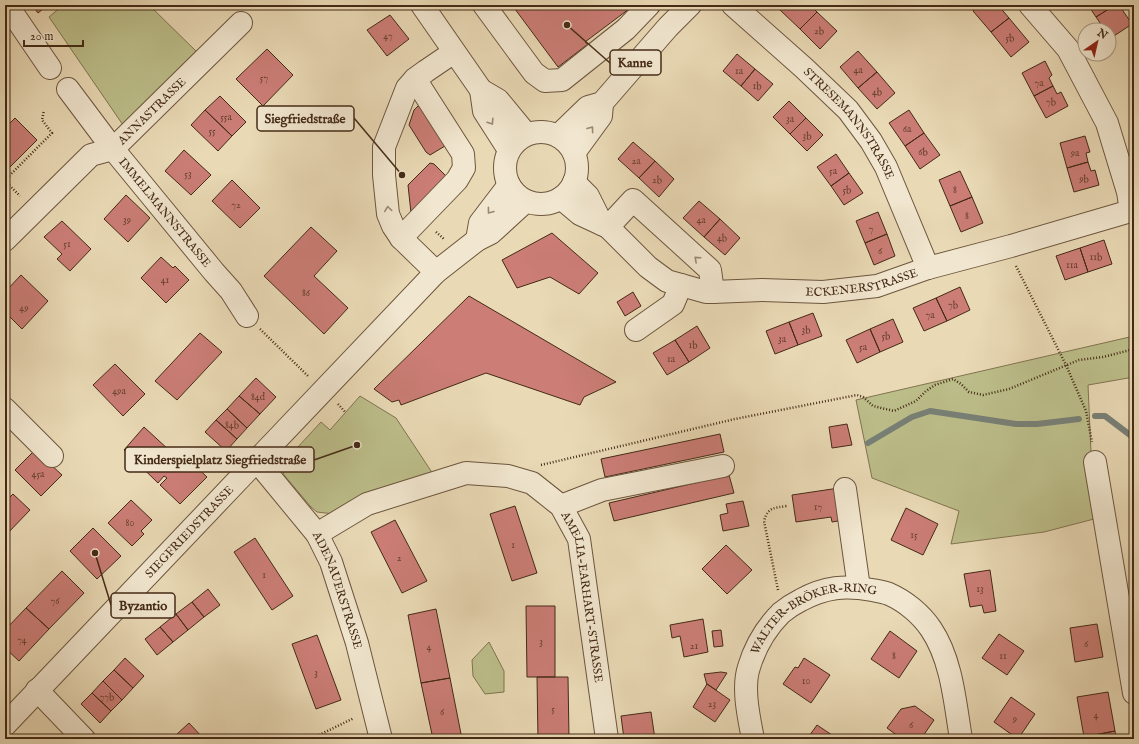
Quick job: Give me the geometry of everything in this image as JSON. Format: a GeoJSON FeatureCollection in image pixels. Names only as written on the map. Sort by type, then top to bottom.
{"type":"FeatureCollection","features":[{"type":"Feature","properties":{"kind":"street"},"geometry":{"type":"LineString","coordinates":[[7,5],[50,68]]}},
{"type":"Feature","properties":{"kind":"street"},"geometry":{"type":"LineString","coordinates":[[422,5],[481,90],[498,100],[526,134]]}},
{"type":"Feature","properties":{"kind":"street"},"geometry":{"type":"LineString","coordinates":[[484,5],[534,73],[545,81],[562,80],[626,29],[649,5]]}},
{"type":"Feature","properties":{"kind":"street"},"geometry":{"type":"LineString","coordinates":[[558,136],[588,107],[602,103],[668,27],[690,5]]}},
{"type":"Feature","properties":{"kind":"street","name":"STRESEMANNSTRASSE"},"geometry":{"type":"LineString","coordinates":[[733,5],[804,68],[848,110],[871,141],[886,167],[928,268]]}},
{"type":"Feature","properties":{"kind":"street"},"geometry":{"type":"LineString","coordinates":[[1030,5],[1068,48],[1107,123],[1128,192],[1132,211]]}},
{"type":"Feature","properties":{"kind":"street","name":"ANNASTRASSE"},"geometry":{"type":"LineString","coordinates":[[5,240],[91,155],[113,149],[241,23]]}},
{"type":"Feature","properties":{"kind":"street"},"geometry":{"type":"LineString","coordinates":[[436,272],[401,238],[388,214],[384,175],[384,147],[407,88],[415,79],[454,52]]}},
{"type":"Feature","properties":{"kind":"street"},"geometry":{"type":"LineString","coordinates":[[401,238],[457,180],[464,168],[463,154],[415,79]]}},
{"type":"Feature","properties":{"kind":"street","name":"IMMELMANNSTRASSE"},"geometry":{"type":"LineString","coordinates":[[68,89],[113,149],[214,272],[227,295],[247,316]]}},
{"type":"Feature","properties":{"kind":"street"},"geometry":{"type":"LineString","coordinates":[[481,90],[484,111],[509,150]]}},
{"type":"Feature","properties":{"kind":"street"},"geometry":{"type":"LineString","coordinates":[[574,153],[601,116],[602,103]]}},
{"type":"Feature","properties":{"kind":"street"},"geometry":{"type":"LineString","coordinates":[[548,132],[558,136],[568,143],[577,162],[577,172],[568,190],[550,203],[538,204],[526,200],[517,194],[509,185],[506,174],[506,162],[509,150],[516,141],[526,134],[548,132]]}},
{"type":"Feature","properties":{"kind":"street"},"geometry":{"type":"LineString","coordinates":[[477,240],[480,223],[509,185]]}},
{"type":"Feature","properties":{"kind":"street","name":"ECKENERSTRASSE"},"geometry":{"type":"LineString","coordinates":[[568,190],[580,214],[605,226],[648,267],[667,281],[706,292],[762,290],[823,292],[877,286],[928,268],[1132,211]]}},
{"type":"Feature","properties":{"kind":"street","name":"SIEGFRIEDSTRASSE"},"geometry":{"type":"LineString","coordinates":[[5,725],[436,272],[477,240],[491,233],[526,200]]}},
{"type":"Feature","properties":{"kind":"street"},"geometry":{"type":"LineString","coordinates":[[605,226],[633,200],[710,270],[713,292]]}},
{"type":"Feature","properties":{"kind":"street"},"geometry":{"type":"LineString","coordinates":[[636,330],[673,304],[681,285]]}},
{"type":"Feature","properties":{"kind":"street"},"geometry":{"type":"LineString","coordinates":[[5,409],[52,456]]}},
{"type":"Feature","properties":{"kind":"street","name":"ADENAUERSTRASSE"},"geometry":{"type":"LineString","coordinates":[[256,460],[317,534],[331,562],[357,643],[381,739]]}},
{"type":"Feature","properties":{"kind":"street"},"geometry":{"type":"LineString","coordinates":[[1095,462],[1134,693]]}},
{"type":"Feature","properties":{"kind":"street"},"geometry":{"type":"LineString","coordinates":[[561,506],[602,490],[723,466]]}},
{"type":"Feature","properties":{"kind":"street","name":"AMELIA-EARHART-STRASSE"},"geometry":{"type":"LineString","coordinates":[[317,534],[367,504],[466,473],[508,476],[532,483],[561,506],[579,539],[607,739]]}},
{"type":"Feature","properties":{"kind":"street"},"geometry":{"type":"LineString","coordinates":[[845,489],[859,588]]}},
{"type":"Feature","properties":{"kind":"street","name":"WALTER-BRÖKER-RING"},"geometry":{"type":"LineString","coordinates":[[753,739],[748,715],[746,684],[748,669],[764,632],[782,612],[796,603],[826,589],[838,587],[859,588],[888,594],[907,605],[920,615],[931,629],[949,672],[961,739]]}},
{"type":"Feature","properties":{"kind":"street"},"geometry":{"type":"LineString","coordinates":[[37,690],[84,739]]}},
{"type":"Feature","properties":{"kind":"path"},"geometry":{"type":"LineString","coordinates":[[5,180],[52,133],[42,120],[44,110]]}},
{"type":"Feature","properties":{"kind":"path"},"geometry":{"type":"LineString","coordinates":[[1010,246],[1013,259],[1066,365],[1086,411],[1095,462]]}},
{"type":"Feature","properties":{"kind":"path"},"geometry":{"type":"LineString","coordinates":[[247,316],[314,381]]}},
{"type":"Feature","properties":{"kind":"path"},"geometry":{"type":"LineString","coordinates":[[539,465],[735,419],[857,395],[864,397],[873,406],[894,411],[916,401],[926,391],[935,385],[953,379],[969,392],[984,395],[1009,389],[1079,360],[1103,357],[1134,350]]}},
{"type":"Feature","properties":{"kind":"path"},"geometry":{"type":"LineString","coordinates":[[782,612],[764,521],[767,512],[772,508],[786,506]]}},
{"type":"Feature","properties":{"kind":"path"},"geometry":{"type":"LineString","coordinates":[[311,739],[354,718],[374,714]]}},
{"type":"Feature","properties":{"kind":"green space"},"geometry":{"type":"Polygon","coordinates":[[[63,5],[149,5],[199,54],[123,125],[49,17],[63,5]]]}},
{"type":"Feature","properties":{"kind":"green space"},"geometry":{"type":"Polygon","coordinates":[[[1134,336],[1134,377],[1088,385],[1094,519],[1044,532],[951,544],[959,511],[872,478],[856,400],[1134,336]]]}},
{"type":"Feature","properties":{"kind":"green space"},"geometry":{"type":"Polygon","coordinates":[[[360,396],[396,418],[433,474],[334,514],[317,512],[284,475],[282,468],[285,461],[321,422],[330,430],[360,396]]]}},
{"type":"Feature","properties":{"kind":"green space"},"geometry":{"type":"Polygon","coordinates":[[[489,642],[504,671],[504,692],[485,694],[473,676],[472,660],[489,642]]]}},
{"type":"Feature","properties":{"kind":"building"},"geometry":{"type":"Polygon","coordinates":[[[32,5],[48,5],[38,13],[32,5]]]}},
{"type":"Feature","properties":{"kind":"building"},"geometry":{"type":"Polygon","coordinates":[[[348,5],[358,5],[351,10],[348,5]]]}},
{"type":"Feature","properties":{"kind":"building"},"geometry":{"type":"Polygon","coordinates":[[[512,5],[627,5],[629,9],[585,42],[588,44],[558,67],[512,5]]]}},
{"type":"Feature","properties":{"kind":"building"},"geometry":{"type":"Polygon","coordinates":[[[784,5],[810,5],[817,12],[800,29],[780,10],[784,5]]]}},
{"type":"Feature","properties":{"kind":"building"},"geometry":{"type":"Polygon","coordinates":[[[979,5],[998,5],[1009,18],[991,32],[973,11],[979,5]]]}},
{"type":"Feature","properties":{"kind":"building"},"geometry":{"type":"Polygon","coordinates":[[[1088,5],[1115,5],[1096,17],[1088,5]]]}},
{"type":"Feature","properties":{"kind":"building"},"geometry":{"type":"Polygon","coordinates":[[[1115,5],[1119,5],[1132,24],[1117,34],[1117,22],[1099,22],[1096,17],[1115,5]]]}},
{"type":"Feature","properties":{"kind":"building"},"geometry":{"type":"Polygon","coordinates":[[[817,12],[837,31],[820,49],[800,29],[817,12]]]}},
{"type":"Feature","properties":{"kind":"building"},"geometry":{"type":"Polygon","coordinates":[[[390,15],[409,39],[387,56],[367,30],[390,15]]]}},
{"type":"Feature","properties":{"kind":"building"},"geometry":{"type":"Polygon","coordinates":[[[1009,18],[1029,42],[1011,57],[991,32],[1009,18]]]}},
{"type":"Feature","properties":{"kind":"building"},"geometry":{"type":"Polygon","coordinates":[[[267,49],[293,75],[263,106],[236,79],[267,49]]]}},
{"type":"Feature","properties":{"kind":"building"},"geometry":{"type":"Polygon","coordinates":[[[858,51],[877,72],[858,88],[840,67],[858,51]]]}},
{"type":"Feature","properties":{"kind":"building"},"geometry":{"type":"Polygon","coordinates":[[[737,54],[755,69],[741,86],[723,71],[737,54]]]}},
{"type":"Feature","properties":{"kind":"building"},"geometry":{"type":"Polygon","coordinates":[[[1045,61],[1052,75],[1049,78],[1053,86],[1034,96],[1022,73],[1045,61]]]}},
{"type":"Feature","properties":{"kind":"building"},"geometry":{"type":"Polygon","coordinates":[[[755,69],[773,84],[758,101],[741,86],[755,69]]]}},
{"type":"Feature","properties":{"kind":"building"},"geometry":{"type":"Polygon","coordinates":[[[877,72],[895,93],[877,109],[858,88],[877,72]]]}},
{"type":"Feature","properties":{"kind":"building"},"geometry":{"type":"Polygon","coordinates":[[[1053,86],[1057,94],[1061,92],[1068,106],[1046,118],[1034,96],[1053,86]]]}},
{"type":"Feature","properties":{"kind":"building"},"geometry":{"type":"Polygon","coordinates":[[[220,96],[246,122],[232,136],[205,110],[220,96]]]}},
{"type":"Feature","properties":{"kind":"building"},"geometry":{"type":"Polygon","coordinates":[[[789,101],[806,118],[790,134],[773,117],[789,101]]]}},
{"type":"Feature","properties":{"kind":"building"},"geometry":{"type":"Polygon","coordinates":[[[420,106],[445,146],[430,155],[426,152],[409,125],[414,110],[420,106]]]}},
{"type":"Feature","properties":{"kind":"building"},"geometry":{"type":"Polygon","coordinates":[[[205,110],[232,136],[218,151],[191,125],[205,110]]]}},
{"type":"Feature","properties":{"kind":"building"},"geometry":{"type":"Polygon","coordinates":[[[909,110],[924,133],[905,146],[889,123],[909,110]]]}},
{"type":"Feature","properties":{"kind":"building"},"geometry":{"type":"Polygon","coordinates":[[[15,118],[37,140],[5,172],[5,128],[15,118]]]}},
{"type":"Feature","properties":{"kind":"building"},"geometry":{"type":"Polygon","coordinates":[[[806,118],[823,135],[807,151],[790,134],[806,118]]]}},
{"type":"Feature","properties":{"kind":"building"},"geometry":{"type":"Polygon","coordinates":[[[924,133],[940,155],[920,169],[905,146],[924,133]]]}},
{"type":"Feature","properties":{"kind":"building"},"geometry":{"type":"Polygon","coordinates":[[[1085,136],[1090,152],[1086,153],[1088,162],[1067,168],[1060,143],[1085,136]]]}},
{"type":"Feature","properties":{"kind":"building"},"geometry":{"type":"Polygon","coordinates":[[[633,142],[655,161],[639,178],[618,159],[633,142]]]}},
{"type":"Feature","properties":{"kind":"building"},"geometry":{"type":"Polygon","coordinates":[[[184,150],[211,175],[191,195],[165,171],[184,150]]]}},
{"type":"Feature","properties":{"kind":"building"},"geometry":{"type":"Polygon","coordinates":[[[836,154],[849,173],[831,186],[817,167],[836,154]]]}},
{"type":"Feature","properties":{"kind":"building"},"geometry":{"type":"Polygon","coordinates":[[[655,161],[674,179],[659,197],[639,178],[655,161]]]}},
{"type":"Feature","properties":{"kind":"building"},"geometry":{"type":"Polygon","coordinates":[[[1088,162],[1091,171],[1095,170],[1099,185],[1074,192],[1067,168],[1088,162]]]}},
{"type":"Feature","properties":{"kind":"building"},"geometry":{"type":"Polygon","coordinates":[[[430,163],[434,164],[446,176],[411,213],[408,185],[430,163]]]}},
{"type":"Feature","properties":{"kind":"building"},"geometry":{"type":"Polygon","coordinates":[[[960,171],[972,197],[950,206],[939,180],[960,171]]]}},
{"type":"Feature","properties":{"kind":"building"},"geometry":{"type":"Polygon","coordinates":[[[849,173],[863,193],[844,205],[831,186],[849,173]]]}},
{"type":"Feature","properties":{"kind":"building"},"geometry":{"type":"Polygon","coordinates":[[[232,180],[260,208],[240,228],[212,201],[232,180]]]}},
{"type":"Feature","properties":{"kind":"building"},"geometry":{"type":"Polygon","coordinates":[[[126,195],[150,218],[128,242],[104,219],[126,195]]]}},
{"type":"Feature","properties":{"kind":"building"},"geometry":{"type":"Polygon","coordinates":[[[972,197],[983,223],[961,232],[950,206],[972,197]]]}},
{"type":"Feature","properties":{"kind":"building"},"geometry":{"type":"Polygon","coordinates":[[[699,201],[720,219],[704,237],[683,218],[699,201]]]}},
{"type":"Feature","properties":{"kind":"building"},"geometry":{"type":"Polygon","coordinates":[[[878,212],[887,234],[865,243],[856,221],[878,212]]]}},
{"type":"Feature","properties":{"kind":"building"},"geometry":{"type":"Polygon","coordinates":[[[720,219],[740,238],[725,255],[704,237],[720,219]]]}},
{"type":"Feature","properties":{"kind":"building"},"geometry":{"type":"Polygon","coordinates":[[[62,221],[91,249],[70,271],[57,259],[62,254],[44,237],[62,221]]]}},
{"type":"Feature","properties":{"kind":"building"},"geometry":{"type":"Polygon","coordinates":[[[311,227],[337,251],[314,276],[348,308],[324,334],[264,276],[311,227]]]}},
{"type":"Feature","properties":{"kind":"building"},"geometry":{"type":"Polygon","coordinates":[[[552,233],[598,273],[579,294],[550,277],[517,288],[502,260],[552,233]]]}},
{"type":"Feature","properties":{"kind":"building"},"geometry":{"type":"Polygon","coordinates":[[[887,234],[895,256],[874,265],[865,243],[887,234]]]}},
{"type":"Feature","properties":{"kind":"building"},"geometry":{"type":"Polygon","coordinates":[[[1104,240],[1112,264],[1088,272],[1080,248],[1104,240]]]}},
{"type":"Feature","properties":{"kind":"building"},"geometry":{"type":"Polygon","coordinates":[[[1080,248],[1088,272],[1065,280],[1056,256],[1080,248]]]}},
{"type":"Feature","properties":{"kind":"building"},"geometry":{"type":"Polygon","coordinates":[[[161,257],[173,268],[175,266],[189,280],[166,303],[141,278],[161,257]]]}},
{"type":"Feature","properties":{"kind":"building"},"geometry":{"type":"Polygon","coordinates":[[[21,275],[48,301],[22,329],[5,312],[5,292],[21,275]]]}},
{"type":"Feature","properties":{"kind":"building"},"geometry":{"type":"Polygon","coordinates":[[[960,287],[970,310],[947,321],[936,298],[960,287]]]}},
{"type":"Feature","properties":{"kind":"building"},"geometry":{"type":"Polygon","coordinates":[[[633,292],[641,306],[625,316],[617,302],[633,292]]]}},
{"type":"Feature","properties":{"kind":"building"},"geometry":{"type":"Polygon","coordinates":[[[469,296],[616,382],[584,397],[580,405],[486,373],[401,405],[399,400],[392,402],[374,389],[469,296]]]}},
{"type":"Feature","properties":{"kind":"building"},"geometry":{"type":"Polygon","coordinates":[[[936,298],[947,321],[924,331],[913,308],[936,298]]]}},
{"type":"Feature","properties":{"kind":"building"},"geometry":{"type":"Polygon","coordinates":[[[813,313],[822,336],[798,345],[789,322],[813,313]]]}},
{"type":"Feature","properties":{"kind":"building"},"geometry":{"type":"Polygon","coordinates":[[[893,319],[903,342],[880,352],[870,329],[893,319]]]}},
{"type":"Feature","properties":{"kind":"building"},"geometry":{"type":"Polygon","coordinates":[[[789,322],[798,345],[775,354],[766,331],[789,322]]]}},
{"type":"Feature","properties":{"kind":"building"},"geometry":{"type":"Polygon","coordinates":[[[697,326],[710,348],[689,362],[675,340],[697,326]]]}},
{"type":"Feature","properties":{"kind":"building"},"geometry":{"type":"Polygon","coordinates":[[[870,329],[880,352],[857,363],[846,340],[870,329]]]}},
{"type":"Feature","properties":{"kind":"building"},"geometry":{"type":"Polygon","coordinates":[[[200,333],[222,352],[177,400],[155,381],[200,333]]]}},
{"type":"Feature","properties":{"kind":"building"},"geometry":{"type":"Polygon","coordinates":[[[675,340],[689,362],[667,375],[653,353],[675,340]]]}},
{"type":"Feature","properties":{"kind":"building"},"geometry":{"type":"Polygon","coordinates":[[[115,364],[145,394],[123,416],[93,385],[115,364]]]}},
{"type":"Feature","properties":{"kind":"building"},"geometry":{"type":"Polygon","coordinates":[[[256,378],[276,397],[260,414],[239,396],[256,378]]]}},
{"type":"Feature","properties":{"kind":"building"},"geometry":{"type":"Polygon","coordinates":[[[239,396],[260,414],[247,428],[227,409],[239,396]]]}},
{"type":"Feature","properties":{"kind":"building"},"geometry":{"type":"Polygon","coordinates":[[[227,409],[247,428],[237,439],[216,420],[227,409]]]}},
{"type":"Feature","properties":{"kind":"building"},"geometry":{"type":"Polygon","coordinates":[[[216,420],[237,439],[226,451],[205,432],[216,420]]]}},
{"type":"Feature","properties":{"kind":"building"},"geometry":{"type":"Polygon","coordinates":[[[847,424],[852,445],[832,448],[829,427],[847,424]]]}},
{"type":"Feature","properties":{"kind":"building"},"geometry":{"type":"Polygon","coordinates":[[[144,427],[182,462],[187,458],[207,477],[180,504],[160,485],[167,478],[164,476],[158,483],[124,450],[144,427]]]}},
{"type":"Feature","properties":{"kind":"building"},"geometry":{"type":"Polygon","coordinates":[[[720,434],[724,452],[605,477],[601,459],[720,434]]]}},
{"type":"Feature","properties":{"kind":"building"},"geometry":{"type":"Polygon","coordinates":[[[35,450],[62,475],[41,496],[15,470],[35,450]]]}},
{"type":"Feature","properties":{"kind":"building"},"geometry":{"type":"Polygon","coordinates":[[[729,475],[734,493],[614,521],[609,503],[729,475]]]}},
{"type":"Feature","properties":{"kind":"building"},"geometry":{"type":"Polygon","coordinates":[[[839,488],[844,520],[832,522],[831,517],[796,522],[792,495],[839,488]]]}},
{"type":"Feature","properties":{"kind":"building"},"geometry":{"type":"Polygon","coordinates":[[[13,494],[30,510],[5,536],[5,502],[13,494]]]}},
{"type":"Feature","properties":{"kind":"building"},"geometry":{"type":"Polygon","coordinates":[[[131,500],[152,520],[141,531],[144,534],[132,546],[108,523],[131,500]]]}},
{"type":"Feature","properties":{"kind":"building"},"geometry":{"type":"Polygon","coordinates":[[[743,501],[749,526],[723,531],[720,515],[728,513],[726,504],[743,501]]]}},
{"type":"Feature","properties":{"kind":"building"},"geometry":{"type":"Polygon","coordinates":[[[515,506],[537,573],[512,581],[490,514],[515,506]]]}},
{"type":"Feature","properties":{"kind":"building"},"geometry":{"type":"Polygon","coordinates":[[[906,508],[938,524],[923,555],[891,540],[906,508]]]}},
{"type":"Feature","properties":{"kind":"building"},"geometry":{"type":"Polygon","coordinates":[[[395,520],[427,581],[402,593],[371,532],[395,520]]]}},
{"type":"Feature","properties":{"kind":"building"},"geometry":{"type":"Polygon","coordinates":[[[93,528],[121,556],[97,579],[70,551],[93,528]]]}},
{"type":"Feature","properties":{"kind":"building"},"geometry":{"type":"Polygon","coordinates":[[[255,538],[293,596],[272,610],[234,552],[255,538]]]}},
{"type":"Feature","properties":{"kind":"building"},"geometry":{"type":"Polygon","coordinates":[[[726,545],[752,570],[727,594],[702,569],[726,545]]]}},
{"type":"Feature","properties":{"kind":"building"},"geometry":{"type":"Polygon","coordinates":[[[990,570],[996,611],[984,613],[982,605],[970,607],[964,574],[990,570]]]}},
{"type":"Feature","properties":{"kind":"building"},"geometry":{"type":"Polygon","coordinates":[[[62,571],[84,593],[49,629],[26,608],[62,571]]]}},
{"type":"Feature","properties":{"kind":"building"},"geometry":{"type":"Polygon","coordinates":[[[208,589],[220,605],[204,617],[192,602],[208,589]]]}},
{"type":"Feature","properties":{"kind":"building"},"geometry":{"type":"Polygon","coordinates":[[[192,602],[204,617],[188,630],[176,614],[192,602]]]}},
{"type":"Feature","properties":{"kind":"building"},"geometry":{"type":"Polygon","coordinates":[[[526,606],[555,606],[555,677],[527,677],[526,606]]]}},
{"type":"Feature","properties":{"kind":"building"},"geometry":{"type":"Polygon","coordinates":[[[26,608],[49,629],[19,661],[5,648],[5,630],[26,608]]]}},
{"type":"Feature","properties":{"kind":"building"},"geometry":{"type":"Polygon","coordinates":[[[436,609],[450,678],[421,683],[408,615],[436,609]]]}},
{"type":"Feature","properties":{"kind":"building"},"geometry":{"type":"Polygon","coordinates":[[[176,614],[188,630],[173,642],[160,627],[176,614]]]}},
{"type":"Feature","properties":{"kind":"building"},"geometry":{"type":"Polygon","coordinates":[[[703,619],[708,652],[684,657],[680,636],[672,638],[670,625],[703,619]]]}},
{"type":"Feature","properties":{"kind":"building"},"geometry":{"type":"Polygon","coordinates":[[[1097,624],[1103,657],[1075,662],[1070,628],[1097,624]]]}},
{"type":"Feature","properties":{"kind":"building"},"geometry":{"type":"Polygon","coordinates":[[[160,627],[173,642],[157,655],[145,639],[160,627]]]}},
{"type":"Feature","properties":{"kind":"building"},"geometry":{"type":"Polygon","coordinates":[[[721,630],[723,646],[714,647],[712,631],[721,630]]]}},
{"type":"Feature","properties":{"kind":"building"},"geometry":{"type":"Polygon","coordinates":[[[890,631],[917,651],[899,678],[871,659],[890,631]]]}},
{"type":"Feature","properties":{"kind":"building"},"geometry":{"type":"Polygon","coordinates":[[[999,634],[1024,651],[1007,675],[982,658],[999,634]]]}},
{"type":"Feature","properties":{"kind":"building"},"geometry":{"type":"Polygon","coordinates":[[[317,635],[341,700],[316,709],[292,644],[317,635]]]}},
{"type":"Feature","properties":{"kind":"building"},"geometry":{"type":"Polygon","coordinates":[[[125,658],[144,676],[133,688],[114,670],[125,658]]]}},
{"type":"Feature","properties":{"kind":"building"},"geometry":{"type":"Polygon","coordinates":[[[804,658],[830,675],[811,703],[783,684],[795,667],[798,668],[804,658]]]}},
{"type":"Feature","properties":{"kind":"building"},"geometry":{"type":"Polygon","coordinates":[[[114,670],[133,688],[122,700],[103,681],[114,670]]]}},
{"type":"Feature","properties":{"kind":"building"},"geometry":{"type":"Polygon","coordinates":[[[721,672],[727,673],[716,690],[707,685],[704,674],[721,672]]]}},
{"type":"Feature","properties":{"kind":"building"},"geometry":{"type":"Polygon","coordinates":[[[537,677],[568,677],[569,739],[538,739],[537,677]]]}},
{"type":"Feature","properties":{"kind":"building"},"geometry":{"type":"Polygon","coordinates":[[[450,678],[462,739],[433,739],[421,683],[450,678]]]}},
{"type":"Feature","properties":{"kind":"building"},"geometry":{"type":"Polygon","coordinates":[[[103,681],[122,700],[111,711],[92,693],[103,681]]]}},
{"type":"Feature","properties":{"kind":"building"},"geometry":{"type":"Polygon","coordinates":[[[707,684],[730,700],[715,722],[693,707],[707,684]]]}},
{"type":"Feature","properties":{"kind":"building"},"geometry":{"type":"Polygon","coordinates":[[[1108,692],[1115,731],[1084,737],[1077,697],[1108,692]]]}},
{"type":"Feature","properties":{"kind":"building"},"geometry":{"type":"Polygon","coordinates":[[[92,693],[111,711],[100,723],[81,704],[92,693]]]}},
{"type":"Feature","properties":{"kind":"building"},"geometry":{"type":"Polygon","coordinates":[[[1011,697],[1035,714],[1018,739],[994,722],[1011,697]]]}},
{"type":"Feature","properties":{"kind":"building"},"geometry":{"type":"Polygon","coordinates":[[[915,706],[934,720],[921,739],[902,739],[887,728],[901,709],[915,706]]]}},
{"type":"Feature","properties":{"kind":"building"},"geometry":{"type":"Polygon","coordinates":[[[651,712],[655,739],[624,739],[621,716],[651,712]]]}},
{"type":"Feature","properties":{"kind":"building"},"geometry":{"type":"Polygon","coordinates":[[[189,723],[204,739],[182,739],[177,734],[189,723]]]}},
{"type":"Feature","properties":{"kind":"building"},"geometry":{"type":"Polygon","coordinates":[[[817,725],[838,739],[807,739],[817,725]]]}},
{"type":"Feature","properties":{"kind":"building"},"geometry":{"type":"Polygon","coordinates":[[[1115,731],[1116,739],[1085,739],[1084,737],[1115,731]]]}},
{"type":"Feature","properties":{"kind":"building"},"geometry":{"type":"Polygon","coordinates":[[[177,734],[182,739],[172,739],[177,734]]]}},
{"type":"Feature","properties":{"kind":"waterway"},"geometry":{"type":"LineString","coordinates":[[868,443],[912,417],[930,411],[1016,424],[1037,424],[1079,419]]}},
{"type":"Feature","properties":{"kind":"waterway"},"geometry":{"type":"LineString","coordinates":[[1095,416],[1105,416],[1134,438]]}},
{"type":"Feature","properties":{"kind":"place","name":"Kanne"},"geometry":{"type":"Point","coordinates":[567,25]}},
{"type":"Feature","properties":{"kind":"place","name":"Siegfriedstraße"},"geometry":{"type":"Point","coordinates":[402,175]}},
{"type":"Feature","properties":{"kind":"place","name":"Kinderspielplatz Siegfriedstraße"},"geometry":{"type":"Point","coordinates":[357,445]}},
{"type":"Feature","properties":{"kind":"place","name":"Byzantio"},"geometry":{"type":"Point","coordinates":[95,553]}}]}
